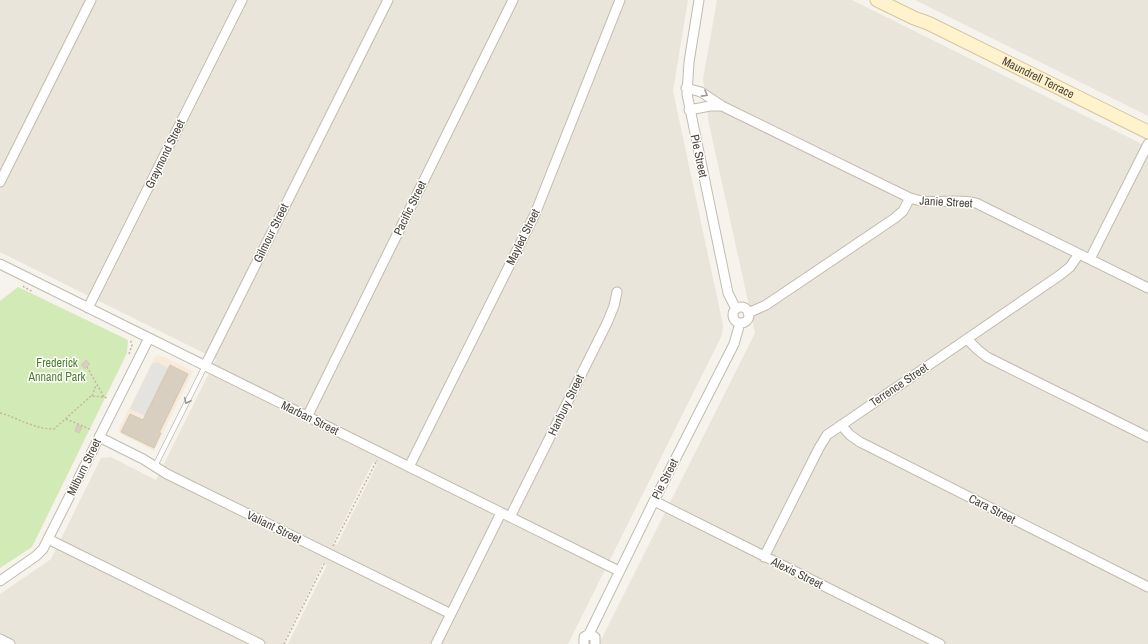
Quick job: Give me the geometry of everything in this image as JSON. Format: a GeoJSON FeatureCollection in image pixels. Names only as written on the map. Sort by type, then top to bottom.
{"type":"FeatureCollection","features":[{"type":"Feature","properties":{"kind":"main road","name":"Maundrell Terrace"},"geometry":{"type":"LineString","coordinates":[[877,0],[928,23],[1148,132]]}},
{"type":"Feature","properties":{"kind":"main road","name":"Maundrell Terrace"},"geometry":{"type":"LineString","coordinates":[[890,0],[916,13],[928,23]]}},
{"type":"Feature","properties":{"kind":"street"},"geometry":{"type":"LineString","coordinates":[[0,182],[91,0]]}},
{"type":"Feature","properties":{"kind":"street","name":"Graymond Street"},"geometry":{"type":"LineString","coordinates":[[88,308],[242,0]]}},
{"type":"Feature","properties":{"kind":"street","name":"Gilmour Street"},"geometry":{"type":"LineString","coordinates":[[205,366],[388,0]]}},
{"type":"Feature","properties":{"kind":"street","name":"Pacific Street"},"geometry":{"type":"LineString","coordinates":[[307,417],[513,0]]}},
{"type":"Feature","properties":{"kind":"street","name":"Mayled Street"},"geometry":{"type":"LineString","coordinates":[[409,467],[537,209],[620,0]]}},
{"type":"Feature","properties":{"kind":"street","name":"Pie Street"},"geometry":{"type":"LineString","coordinates":[[699,0],[686,88],[689,110],[728,293],[736,309]]}},
{"type":"Feature","properties":{"kind":"street","name":"Janie Street"},"geometry":{"type":"LineString","coordinates":[[686,88],[701,92],[722,106],[910,198],[928,202],[960,200],[976,203],[1148,288]]}},
{"type":"Feature","properties":{"kind":"street"},"geometry":{"type":"LineString","coordinates":[[689,110],[710,106],[722,106]]}},
{"type":"Feature","properties":{"kind":"street"},"geometry":{"type":"LineString","coordinates":[[1090,259],[1148,144]]}},
{"type":"Feature","properties":{"kind":"street"},"geometry":{"type":"LineString","coordinates":[[748,312],[766,305],[895,218],[903,211],[910,198]]}},
{"type":"Feature","properties":{"kind":"street","name":"Terrence Street"},"geometry":{"type":"LineString","coordinates":[[764,557],[819,448],[827,436],[1060,276],[1070,267],[1079,254]]}},
{"type":"Feature","properties":{"kind":"street","name":"Marban Street"},"geometry":{"type":"LineString","coordinates":[[0,264],[619,571]]}},
{"type":"Feature","properties":{"kind":"street","name":"Hanbury Street"},"geometry":{"type":"LineString","coordinates":[[510,517],[607,323],[614,306],[617,292]]}},
{"type":"Feature","properties":{"kind":"street"},"geometry":{"type":"LineString","coordinates":[[743,308],[748,312],[747,320],[740,323],[734,318],[736,309],[743,308]]}},
{"type":"Feature","properties":{"kind":"street","name":"Pie Street"},"geometry":{"type":"LineString","coordinates":[[584,644],[584,637],[589,634],[654,501],[734,344],[740,323]]}},
{"type":"Feature","properties":{"kind":"street","name":"Milburn Street"},"geometry":{"type":"LineString","coordinates":[[0,581],[36,556],[43,549],[149,338]]}},
{"type":"Feature","properties":{"kind":"street"},"geometry":{"type":"LineString","coordinates":[[967,339],[988,357],[1148,437]]}},
{"type":"Feature","properties":{"kind":"street","name":"Cara Street"},"geometry":{"type":"LineString","coordinates":[[841,425],[850,435],[860,442],[1148,587]]}},
{"type":"Feature","properties":{"kind":"street","name":"Valiant Street"},"geometry":{"type":"LineString","coordinates":[[99,438],[143,459],[174,477],[451,614]]}},
{"type":"Feature","properties":{"kind":"street","name":"Alexis Street"},"geometry":{"type":"LineString","coordinates":[[654,501],[940,644]]}},
{"type":"Feature","properties":{"kind":"street"},"geometry":{"type":"LineString","coordinates":[[436,644],[501,513]]}},
{"type":"Feature","properties":{"kind":"street"},"geometry":{"type":"LineString","coordinates":[[48,539],[260,644]]}},
{"type":"Feature","properties":{"kind":"street"},"geometry":{"type":"LineString","coordinates":[[589,634],[595,637],[595,644]]}},
{"type":"Feature","properties":{"kind":"street"},"geometry":{"type":"LineString","coordinates":[[0,639],[10,644]]}},
{"type":"Feature","properties":{"kind":"lane","name":"Gilmour Street"},"geometry":{"type":"LineString","coordinates":[[155,466],[205,366]]}},
{"type":"Feature","properties":{"kind":"path"},"geometry":{"type":"LineString","coordinates":[[17,272],[24,287],[37,294]]}},
{"type":"Feature","properties":{"kind":"path"},"geometry":{"type":"LineString","coordinates":[[129,338],[132,345],[130,355]]}},
{"type":"Feature","properties":{"kind":"path"},"geometry":{"type":"LineString","coordinates":[[132,345],[136,346]]}},
{"type":"Feature","properties":{"kind":"path"},"geometry":{"type":"LineString","coordinates":[[87,367],[104,397]]}},
{"type":"Feature","properties":{"kind":"path"},"geometry":{"type":"LineString","coordinates":[[0,413],[37,428],[54,429],[91,396],[96,385]]}},
{"type":"Feature","properties":{"kind":"path"},"geometry":{"type":"LineString","coordinates":[[91,396],[108,398]]}},
{"type":"Feature","properties":{"kind":"path"},"geometry":{"type":"LineString","coordinates":[[66,419],[92,430]]}},
{"type":"Feature","properties":{"kind":"path"},"geometry":{"type":"LineString","coordinates":[[332,549],[381,453]]}},
{"type":"Feature","properties":{"kind":"path"},"geometry":{"type":"LineString","coordinates":[[284,644],[327,559]]}},
{"type":"Feature","properties":{"kind":"shaded area"},"geometry":{"type":"Polygon","coordinates":[[[0,0],[688,0],[673,91],[723,325],[722,335],[568,644],[288,644],[327,565],[323,563],[283,644],[0,644],[0,594],[51,559],[101,458],[111,457],[156,480],[216,359],[0,252],[0,0]],[[373,462],[333,543],[337,545],[377,464],[373,462]]]}},
{"type":"Feature","properties":{"kind":"shaded area"},"geometry":{"type":"Polygon","coordinates":[[[717,0],[852,0],[1148,147],[1148,644],[599,644],[755,333],[709,124],[703,79],[717,0]]]}},
{"type":"Feature","properties":{"kind":"shaded area"},"geometry":{"type":"Polygon","coordinates":[[[915,0],[1148,0],[1148,116],[915,0]]]}},
{"type":"Feature","properties":{"kind":"shaded area"},"geometry":{"type":"Polygon","coordinates":[[[158,355],[193,371],[154,451],[120,433],[119,429],[154,358],[158,355]]]}},
{"type":"Feature","properties":{"kind":"shaded area"},"geometry":{"type":"Polygon","coordinates":[[[157,362],[168,368],[145,416],[130,409],[152,364],[157,362]]]}},
{"type":"Feature","properties":{"kind":"green space","name":"Frederick Annand Park"},"geometry":{"type":"Polygon","coordinates":[[[18,287],[128,340],[127,353],[32,547],[0,568],[0,301],[18,287]]]}},
{"type":"Feature","properties":{"kind":"building"},"geometry":{"type":"Polygon","coordinates":[[[86,360],[90,364],[85,369],[81,365],[86,360]]]}},
{"type":"Feature","properties":{"kind":"building"},"geometry":{"type":"Polygon","coordinates":[[[170,365],[188,374],[159,433],[161,433],[154,448],[121,432],[130,414],[143,420],[170,365]]]}},
{"type":"Feature","properties":{"kind":"building"},"geometry":{"type":"Polygon","coordinates":[[[77,425],[82,427],[79,433],[75,431],[77,425]]]}}]}
